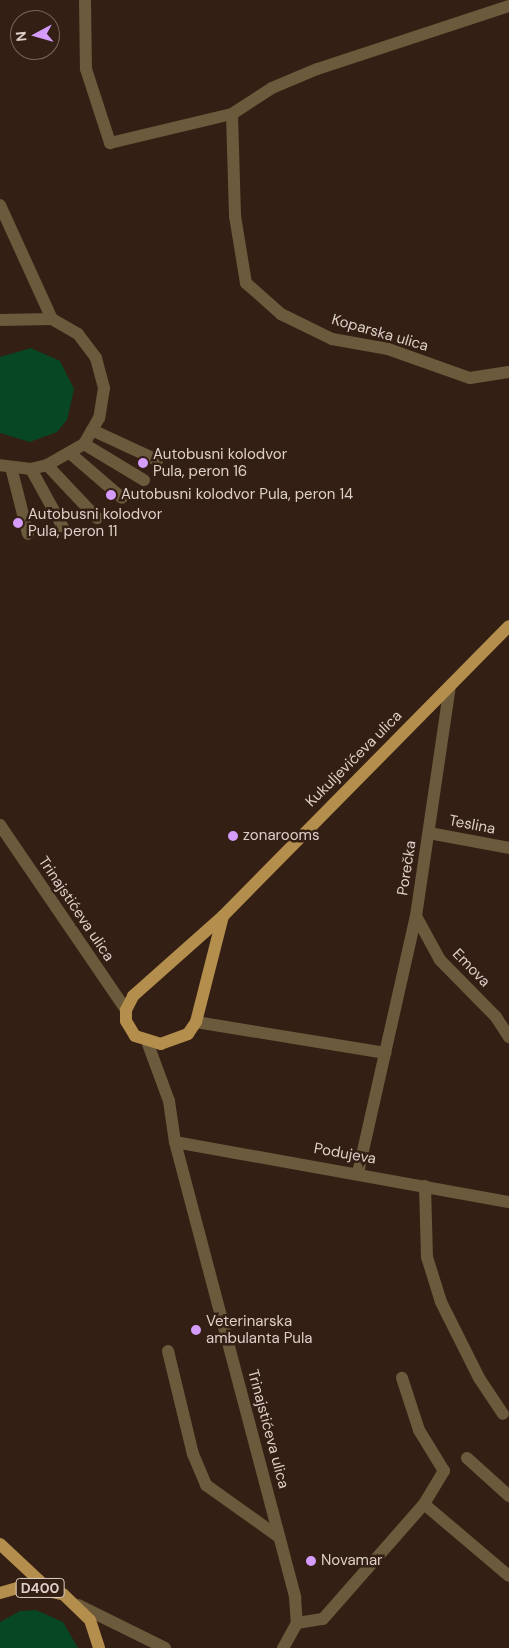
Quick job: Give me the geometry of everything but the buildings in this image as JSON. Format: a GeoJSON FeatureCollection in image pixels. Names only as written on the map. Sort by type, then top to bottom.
{"type":"FeatureCollection","features":[{"type":"Feature","properties":{"kind":"main road","name":"Kukuljevićeva ulica"},"geometry":{"type":"LineString","coordinates":[[126,1010],[133,996],[223,916],[509,626]]}},
{"type":"Feature","properties":{"kind":"main road"},"geometry":{"type":"LineString","coordinates":[[126,1010],[135,1036],[148,1044],[174,1042],[188,1034],[196,1022],[223,916]]}},
{"type":"Feature","properties":{"kind":"main road"},"geometry":{"type":"LineString","coordinates":[[0,1544],[47,1588]]}},
{"type":"Feature","properties":{"kind":"main road","name":"D400"},"geometry":{"type":"LineString","coordinates":[[0,1592],[24,1586],[47,1588],[77,1604],[101,1645]]}},
{"type":"Feature","properties":{"kind":"street"},"geometry":{"type":"LineString","coordinates":[[85,0],[86,69],[110,143],[232,114],[272,88],[317,69],[509,6]]}},
{"type":"Feature","properties":{"kind":"street","name":"Koparska ulica"},"geometry":{"type":"LineString","coordinates":[[232,114],[235,216],[246,283],[281,314],[332,339],[388,349],[470,378],[509,372]]}},
{"type":"Feature","properties":{"kind":"street"},"geometry":{"type":"LineString","coordinates":[[0,205],[52,319]]}},
{"type":"Feature","properties":{"kind":"street"},"geometry":{"type":"LineString","coordinates":[[1,317],[52,319],[78,334],[96,358],[104,388],[99,418],[84,444],[70,454],[47,465],[31,469],[3,467],[28,534]]}},
{"type":"Feature","properties":{"kind":"street"},"geometry":{"type":"LineString","coordinates":[[92,430],[157,460]]}},
{"type":"Feature","properties":{"kind":"street"},"geometry":{"type":"LineString","coordinates":[[84,444],[144,480]]}},
{"type":"Feature","properties":{"kind":"street"},"geometry":{"type":"LineString","coordinates":[[70,454],[122,498]]}},
{"type":"Feature","properties":{"kind":"street"},"geometry":{"type":"LineString","coordinates":[[47,465],[97,518]]}},
{"type":"Feature","properties":{"kind":"street"},"geometry":{"type":"LineString","coordinates":[[31,469],[64,530]]}},
{"type":"Feature","properties":{"kind":"street","name":"Porečka"},"geometry":{"type":"LineString","coordinates":[[358,1173],[416,916],[450,686]]}},
{"type":"Feature","properties":{"kind":"street","name":"Trinajstićeva ulica"},"geometry":{"type":"LineString","coordinates":[[0,826],[126,1010]]}},
{"type":"Feature","properties":{"kind":"street","name":"Teslina"},"geometry":{"type":"LineString","coordinates":[[429,833],[509,848]]}},
{"type":"Feature","properties":{"kind":"street","name":"Emova"},"geometry":{"type":"LineString","coordinates":[[416,916],[440,960],[496,1017],[509,1037]]}},
{"type":"Feature","properties":{"kind":"street"},"geometry":{"type":"LineString","coordinates":[[196,1022],[385,1053]]}},
{"type":"Feature","properties":{"kind":"street","name":"Trinajstićeva ulica"},"geometry":{"type":"LineString","coordinates":[[148,1044],[169,1101],[175,1142],[279,1537],[297,1623]]}},
{"type":"Feature","properties":{"kind":"street","name":"Podujeva"},"geometry":{"type":"LineString","coordinates":[[175,1142],[358,1173],[509,1202]]}},
{"type":"Feature","properties":{"kind":"street"},"geometry":{"type":"LineString","coordinates":[[425,1186],[427,1256],[441,1302],[478,1378],[502,1414]]}},
{"type":"Feature","properties":{"kind":"street"},"geometry":{"type":"LineString","coordinates":[[168,1351],[193,1454],[206,1485],[279,1537]]}},
{"type":"Feature","properties":{"kind":"street"},"geometry":{"type":"LineString","coordinates":[[283,1648],[297,1623],[323,1619],[424,1504],[444,1472],[419,1430],[402,1378]]}},
{"type":"Feature","properties":{"kind":"street"},"geometry":{"type":"LineString","coordinates":[[467,1458],[509,1496]]}},
{"type":"Feature","properties":{"kind":"street"},"geometry":{"type":"LineString","coordinates":[[424,1504],[509,1576]]}},
{"type":"Feature","properties":{"kind":"street"},"geometry":{"type":"LineString","coordinates":[[77,1604],[165,1648]]}},
{"type":"Feature","properties":{"kind":"green space"},"geometry":{"type":"Polygon","coordinates":[[[31,348],[60,361],[74,389],[67,420],[57,432],[30,442],[0,433],[0,357],[31,348]]]}},
{"type":"Feature","properties":{"kind":"green space"},"geometry":{"type":"Polygon","coordinates":[[[36,1610],[63,1622],[78,1648],[0,1648],[0,1622],[20,1611],[36,1610]]]}},
{"type":"Feature","properties":{"kind":"place","name":"Autobusni kolodvor Pula, peron 16"},"geometry":{"type":"Point","coordinates":[143,463]}},
{"type":"Feature","properties":{"kind":"place","name":"Autobusni kolodvor Pula, peron 14"},"geometry":{"type":"Point","coordinates":[111,495]}},
{"type":"Feature","properties":{"kind":"place","name":"Autobusni kolodvor Pula, peron 11"},"geometry":{"type":"Point","coordinates":[18,523]}},
{"type":"Feature","properties":{"kind":"place","name":"zonarooms"},"geometry":{"type":"Point","coordinates":[233,836]}},
{"type":"Feature","properties":{"kind":"place","name":"Veterinarska ambulanta Pula"},"geometry":{"type":"Point","coordinates":[196,1330]}},
{"type":"Feature","properties":{"kind":"place","name":"Novamar"},"geometry":{"type":"Point","coordinates":[311,1561]}}]}
